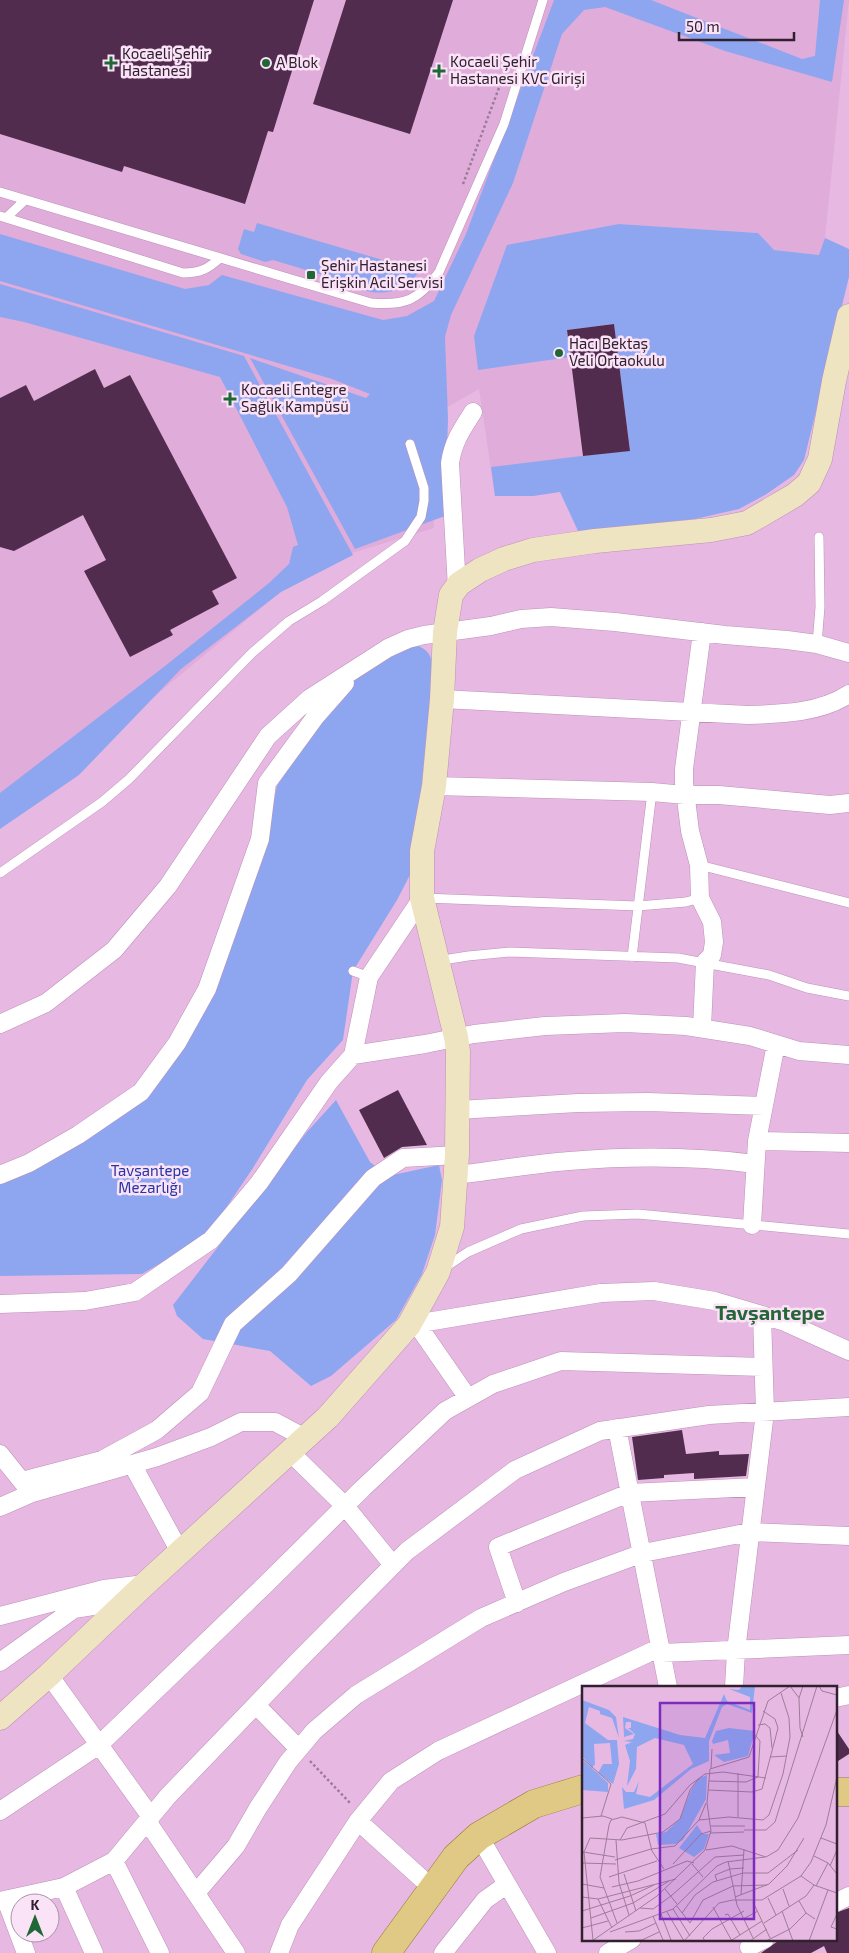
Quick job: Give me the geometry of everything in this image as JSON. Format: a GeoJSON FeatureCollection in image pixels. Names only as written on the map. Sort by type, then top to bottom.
{"type":"FeatureCollection","features":[{"type":"Feature","properties":{"kind":"main road"},"geometry":{"type":"LineString","coordinates":[[386,1953],[456,1857],[478,1836],[534,1804],[582,1789]]}},
{"type":"Feature","properties":{"kind":"street"},"geometry":{"type":"LineString","coordinates":[[0,1718],[328,1417],[412,1324],[438,1272],[452,1227],[458,1110],[456,1037],[422,898],[422,851],[434,786],[442,699],[445,632],[451,596],[457,588],[480,570],[504,559],[533,550],[594,541],[710,530],[747,523],[795,495],[809,482],[820,459],[834,381],[849,316]]}},
{"type":"Feature","properties":{"kind":"street"},"geometry":{"type":"LineString","coordinates":[[457,588],[450,463],[452,449],[459,432],[474,412]]}},
{"type":"Feature","properties":{"kind":"street"},"geometry":{"type":"LineString","coordinates":[[0,1024],[46,1003],[114,950],[168,886],[268,736],[310,698],[388,648],[408,639],[491,626],[521,618],[551,617],[787,640],[817,644],[849,653]]}},
{"type":"Feature","properties":{"kind":"street"},"geometry":{"type":"LineString","coordinates":[[702,632],[684,769],[685,796],[690,830],[699,865],[700,898],[712,922],[714,942],[712,955],[706,962],[702,1028]]}},
{"type":"Feature","properties":{"kind":"street"},"geometry":{"type":"LineString","coordinates":[[0,1175],[29,1163],[78,1135],[141,1092],[177,1043],[207,988],[260,839],[267,783],[316,716],[353,670]]}},
{"type":"Feature","properties":{"kind":"street"},"geometry":{"type":"LineString","coordinates":[[442,699],[748,715],[799,711],[826,705],[849,694]]}},
{"type":"Feature","properties":{"kind":"street"},"geometry":{"type":"LineString","coordinates":[[434,786],[652,792],[685,796],[719,795],[830,805],[849,802]]}},
{"type":"Feature","properties":{"kind":"street"},"geometry":{"type":"LineString","coordinates":[[0,1304],[85,1301],[135,1292],[211,1240],[259,1183],[329,1082],[353,1055],[361,974],[422,898]]}},
{"type":"Feature","properties":{"kind":"street"},"geometry":{"type":"LineString","coordinates":[[353,1055],[425,1044],[456,1037],[545,1026],[616,1023],[702,1028],[750,1036],[800,1051],[849,1055]]}},
{"type":"Feature","properties":{"kind":"street"},"geometry":{"type":"LineString","coordinates":[[752,1225],[757,1141],[776,1044]]}},
{"type":"Feature","properties":{"kind":"street"},"geometry":{"type":"LineString","coordinates":[[458,1110],[648,1102],[764,1106]]}},
{"type":"Feature","properties":{"kind":"street"},"geometry":{"type":"LineString","coordinates":[[757,1141],[849,1143]]}},
{"type":"Feature","properties":{"kind":"street"},"geometry":{"type":"LineString","coordinates":[[0,1507],[27,1487],[102,1460],[157,1430],[200,1392],[233,1324],[289,1274],[373,1178],[403,1158],[456,1165],[618,1158],[724,1160],[755,1164]]}},
{"type":"Feature","properties":{"kind":"street"},"geometry":{"type":"LineString","coordinates":[[412,1324],[601,1293],[654,1291],[715,1301],[785,1322],[849,1351]]}},
{"type":"Feature","properties":{"kind":"street"},"geometry":{"type":"LineString","coordinates":[[734,1686],[736,1651],[765,1412],[762,1315]]}},
{"type":"Feature","properties":{"kind":"street"},"geometry":{"type":"LineString","coordinates":[[412,1324],[468,1398]]}},
{"type":"Feature","properties":{"kind":"street"},"geometry":{"type":"LineString","coordinates":[[0,1811],[99,1745],[345,1506],[445,1412],[468,1398],[493,1384],[561,1360],[763,1367]]}},
{"type":"Feature","properties":{"kind":"street"},"geometry":{"type":"LineString","coordinates":[[26,1953],[3,1900],[64,1887],[114,1861],[168,1796],[407,1551],[515,1470],[600,1431],[709,1415],[849,1407]]}},
{"type":"Feature","properties":{"kind":"street"},"geometry":{"type":"LineString","coordinates":[[27,1487],[132,1464],[212,1437],[241,1422],[274,1422],[297,1445],[393,1565]]}},
{"type":"Feature","properties":{"kind":"street"},"geometry":{"type":"LineString","coordinates":[[617,1428],[668,1686]]}},
{"type":"Feature","properties":{"kind":"street"},"geometry":{"type":"LineString","coordinates":[[0,1454],[27,1487]]}},
{"type":"Feature","properties":{"kind":"street"},"geometry":{"type":"LineString","coordinates":[[132,1464],[180,1552]]}},
{"type":"Feature","properties":{"kind":"street"},"geometry":{"type":"LineString","coordinates":[[517,1602],[498,1547],[629,1493],[756,1487]]}},
{"type":"Feature","properties":{"kind":"street"},"geometry":{"type":"LineString","coordinates":[[196,1893],[236,1846],[288,1762],[314,1731],[356,1695],[481,1618],[564,1582],[643,1553],[750,1532],[849,1536]]}},
{"type":"Feature","properties":{"kind":"street"},"geometry":{"type":"LineString","coordinates":[[0,1616],[104,1589],[145,1584]]}},
{"type":"Feature","properties":{"kind":"street"},"geometry":{"type":"LineString","coordinates":[[0,1662],[74,1609],[99,1605],[121,1606]]}},
{"type":"Feature","properties":{"kind":"street"},"geometry":{"type":"LineString","coordinates":[[582,1686],[660,1651],[736,1651],[849,1645]]}},
{"type":"Feature","properties":{"kind":"street"},"geometry":{"type":"LineString","coordinates":[[49,1675],[149,1819],[236,1953]]}},
{"type":"Feature","properties":{"kind":"street"},"geometry":{"type":"LineString","coordinates":[[280,1953],[290,1925],[360,1818],[391,1781],[438,1751],[582,1686]]}},
{"type":"Feature","properties":{"kind":"street"},"geometry":{"type":"LineString","coordinates":[[836,1698],[849,1695]]}},
{"type":"Feature","properties":{"kind":"street"},"geometry":{"type":"LineString","coordinates":[[256,1705],[299,1749]]}},
{"type":"Feature","properties":{"kind":"street"},"geometry":{"type":"LineString","coordinates":[[360,1818],[432,1888]]}},
{"type":"Feature","properties":{"kind":"street"},"geometry":{"type":"LineString","coordinates":[[478,1836],[547,1953]]}},
{"type":"Feature","properties":{"kind":"street"},"geometry":{"type":"LineString","coordinates":[[114,1861],[160,1953]]}},
{"type":"Feature","properties":{"kind":"street"},"geometry":{"type":"LineString","coordinates":[[443,1953],[485,1900],[506,1885]]}},
{"type":"Feature","properties":{"kind":"street"},"geometry":{"type":"LineString","coordinates":[[64,1887],[94,1953]]}},
{"type":"Feature","properties":{"kind":"street"},"geometry":{"type":"LineString","coordinates":[[836,1902],[849,1896]]}},
{"type":"Feature","properties":{"kind":"street"},"geometry":{"type":"LineString","coordinates":[[608,1953],[630,1940]]}},
{"type":"Feature","properties":{"kind":"street"},"geometry":{"type":"LineString","coordinates":[[632,1940],[639,1953]]}},
{"type":"Feature","properties":{"kind":"street"},"geometry":{"type":"LineString","coordinates":[[749,1947],[763,1940]]}},
{"type":"Feature","properties":{"kind":"lane"},"geometry":{"type":"LineString","coordinates":[[0,192],[372,303],[392,305],[410,300],[428,288],[439,272],[504,124],[544,0]]}},
{"type":"Feature","properties":{"kind":"lane"},"geometry":{"type":"LineString","coordinates":[[3,217],[25,200]]}},
{"type":"Feature","properties":{"kind":"lane"},"geometry":{"type":"LineString","coordinates":[[3,217],[183,273],[197,273],[206,270],[220,258]]}},
{"type":"Feature","properties":{"kind":"lane"},"geometry":{"type":"LineString","coordinates":[[0,873],[102,802],[129,779],[252,653],[289,621],[322,601],[405,541],[421,517],[424,501],[424,488],[410,444]]}},
{"type":"Feature","properties":{"kind":"lane"},"geometry":{"type":"LineString","coordinates":[[817,644],[820,607],[819,537]]}},
{"type":"Feature","properties":{"kind":"lane"},"geometry":{"type":"LineString","coordinates":[[632,956],[652,792]]}},
{"type":"Feature","properties":{"kind":"lane"},"geometry":{"type":"LineString","coordinates":[[699,865],[849,903]]}},
{"type":"Feature","properties":{"kind":"lane"},"geometry":{"type":"LineString","coordinates":[[422,898],[638,906],[686,902],[700,898]]}},
{"type":"Feature","properties":{"kind":"lane"},"geometry":{"type":"LineString","coordinates":[[437,961],[510,952],[678,958],[769,975],[808,988],[849,996]]}},
{"type":"Feature","properties":{"kind":"lane"},"geometry":{"type":"LineString","coordinates":[[438,1272],[468,1252],[521,1230],[584,1216],[638,1214],[849,1234]]}},
{"type":"Feature","properties":{"kind":"path"},"geometry":{"type":"LineString","coordinates":[[462,187],[515,45]]}},
{"type":"Feature","properties":{"kind":"path"},"geometry":{"type":"LineString","coordinates":[[299,1749],[360,1818]]}},
{"type":"Feature","properties":{"kind":"shaded area","name":"Kocaeli Entegre Sağlık Kampüsü"},"geometry":{"type":"Polygon","coordinates":[[[0,0],[849,0],[825,238],[820,255],[774,250],[758,233],[619,224],[662,474],[533,496],[495,496],[479,389],[442,410],[433,448],[434,528],[313,565],[73,764],[0,816],[0,0]]]}},
{"type":"Feature","properties":{"kind":"green space"},"geometry":{"type":"Polygon","coordinates":[[[554,0],[651,0],[802,59],[815,56],[820,0],[844,0],[832,82],[725,51],[605,7],[584,10],[562,34],[513,183],[451,315],[445,337],[448,419],[445,516],[355,549],[250,358],[366,398],[370,394],[332,379],[0,281],[0,234],[185,289],[209,285],[222,275],[383,320],[407,316],[434,301],[466,234],[554,0]]]}},
{"type":"Feature","properties":{"kind":"green space"},"geometry":{"type":"Polygon","coordinates":[[[257,223],[420,271],[399,289],[379,293],[361,290],[349,283],[273,260],[265,262],[241,254],[238,249],[244,229],[254,232],[257,223]]]}},
{"type":"Feature","properties":{"kind":"green space"},"geometry":{"type":"Polygon","coordinates":[[[619,224],[758,233],[774,250],[819,255],[825,238],[849,249],[849,277],[804,460],[794,475],[765,495],[739,509],[695,519],[578,531],[560,492],[533,496],[495,496],[491,467],[630,450],[614,324],[567,330],[570,357],[478,370],[474,336],[507,245],[619,224]]]}},
{"type":"Feature","properties":{"kind":"green space"},"geometry":{"type":"Polygon","coordinates":[[[0,284],[244,356],[353,555],[281,592],[181,669],[79,775],[0,829],[0,793],[269,583],[289,564],[293,547],[298,545],[287,507],[220,377],[0,317],[0,284]]]}},
{"type":"Feature","properties":{"kind":"green space","name":"Tavşantepe Mezarlığı"},"geometry":{"type":"Polygon","coordinates":[[[418,646],[428,653],[433,666],[414,867],[397,900],[353,971],[343,1040],[307,1080],[253,1168],[207,1236],[142,1274],[0,1276],[0,1173],[115,1109],[180,1045],[267,832],[277,786],[302,748],[356,675],[405,649],[418,646]]]}},
{"type":"Feature","properties":{"kind":"green space"},"geometry":{"type":"Polygon","coordinates":[[[336,1100],[370,1162],[388,1176],[439,1165],[442,1180],[435,1235],[422,1274],[396,1320],[331,1376],[311,1386],[270,1351],[203,1339],[177,1316],[173,1305],[306,1133],[336,1100]]]}},
{"type":"Feature","properties":{"kind":"building","name":"Kocaeli Şehir Hastanesi"},"geometry":{"type":"Polygon","coordinates":[[[0,0],[314,0],[273,132],[268,131],[245,204],[124,166],[122,172],[0,134],[0,0]]]}},
{"type":"Feature","properties":{"kind":"building"},"geometry":{"type":"Polygon","coordinates":[[[346,0],[453,0],[410,134],[313,104],[346,0]]]}},
{"type":"Feature","properties":{"kind":"building"},"geometry":{"type":"Polygon","coordinates":[[[614,324],[630,451],[583,456],[567,330],[614,324]]]}},
{"type":"Feature","properties":{"kind":"building"},"geometry":{"type":"Polygon","coordinates":[[[95,369],[104,388],[130,375],[237,578],[212,591],[219,604],[170,630],[173,635],[130,657],[84,571],[106,560],[83,515],[14,551],[0,547],[0,398],[26,385],[34,401],[95,369]]]}},
{"type":"Feature","properties":{"kind":"building"},"geometry":{"type":"Polygon","coordinates":[[[398,1090],[427,1145],[402,1147],[384,1158],[359,1110],[398,1090]]]}},
{"type":"Feature","properties":{"kind":"building"},"geometry":{"type":"Polygon","coordinates":[[[682,1430],[686,1454],[719,1451],[719,1455],[749,1454],[746,1476],[694,1479],[694,1473],[664,1475],[664,1478],[638,1480],[632,1437],[682,1430]]]}},
{"type":"Feature","properties":{"kind":"building"},"geometry":{"type":"Polygon","coordinates":[[[836,1730],[849,1749],[849,1754],[836,1762],[836,1730]]]}},
{"type":"Feature","properties":{"kind":"building"},"geometry":{"type":"Polygon","coordinates":[[[849,1908],[849,1953],[827,1953],[824,1946],[811,1953],[761,1953],[780,1940],[836,1940],[836,1913],[849,1908]]]}},
{"type":"Feature","properties":{"kind":"place","name":"Kocaeli Şehir Hastanesi"},"geometry":{"type":"Point","coordinates":[111,63]}},
{"type":"Feature","properties":{"kind":"place","name":"A Blok"},"geometry":{"type":"Point","coordinates":[266,63]}},
{"type":"Feature","properties":{"kind":"place","name":"Kocaeli Şehir Hastanesi KVC Girişi"},"geometry":{"type":"Point","coordinates":[439,71]}},
{"type":"Feature","properties":{"kind":"place","name":"Şehir Hastanesi Erişkin Acil Servisi"},"geometry":{"type":"Point","coordinates":[311,275]}},
{"type":"Feature","properties":{"kind":"place","name":"Hacı Bektaş Veli Ortaokulu"},"geometry":{"type":"Point","coordinates":[559,353]}},
{"type":"Feature","properties":{"kind":"place","name":"Kocaeli Entegre Sağlık Kampüsü"},"geometry":{"type":"Point","coordinates":[230,399]}},
{"type":"Feature","properties":{"kind":"district","name":"Tavşantepe"},"geometry":{"type":"Point","coordinates":[770,1313]}}]}
